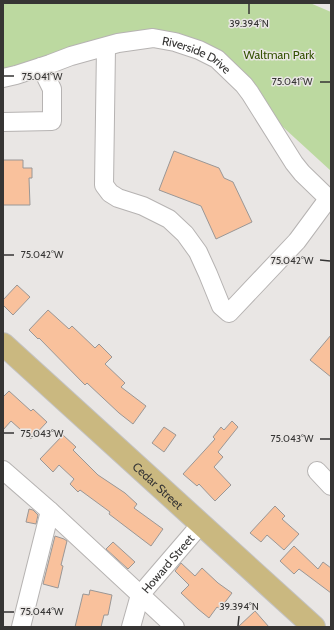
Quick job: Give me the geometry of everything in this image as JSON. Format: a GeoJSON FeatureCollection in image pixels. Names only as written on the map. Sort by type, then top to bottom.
{"type":"FeatureCollection","features":[{"type":"Feature","properties":{"kind":"main road","name":"Cedar Street"},"geometry":{"type":"LineString","coordinates":[[3,344],[314,627]]}},
{"type":"Feature","properties":{"kind":"street","name":"Riverside Drive"},"geometry":{"type":"LineString","coordinates":[[3,78],[41,67],[71,56],[118,43],[153,38],[175,42],[199,50],[217,60],[244,85],[294,163],[329,200]]}},
{"type":"Feature","properties":{"kind":"street"},"geometry":{"type":"LineString","coordinates":[[106,47],[104,185],[110,193],[118,198],[143,206],[168,219],[185,234],[198,252],[221,306],[229,313],[297,241],[329,200]]}},
{"type":"Feature","properties":{"kind":"street"},"geometry":{"type":"LineString","coordinates":[[3,122],[52,121],[52,89],[41,67]]}},
{"type":"Feature","properties":{"kind":"street"},"geometry":{"type":"LineString","coordinates":[[3,470],[50,511],[175,627]]}},
{"type":"Feature","properties":{"kind":"street"},"geometry":{"type":"LineString","coordinates":[[317,471],[331,486]]}},
{"type":"Feature","properties":{"kind":"street"},"geometry":{"type":"LineString","coordinates":[[21,627],[50,511]]}},
{"type":"Feature","properties":{"kind":"street","name":"Howard Street"},"geometry":{"type":"LineString","coordinates":[[131,627],[140,595],[201,524]]}},
{"type":"Feature","properties":{"kind":"green space","name":"Waltman Park"},"geometry":{"type":"Polygon","coordinates":[[[3,3],[310,3],[331,12],[331,171],[199,50],[159,34],[3,78],[3,3]]]}},
{"type":"Feature","properties":{"kind":"building"},"geometry":{"type":"Polygon","coordinates":[[[174,151],[219,168],[224,178],[233,182],[252,222],[216,239],[201,206],[159,190],[174,151]]]}},
{"type":"Feature","properties":{"kind":"building"},"geometry":{"type":"Polygon","coordinates":[[[3,160],[23,160],[23,168],[32,168],[32,178],[29,178],[30,205],[3,205],[3,160]]]}},
{"type":"Feature","properties":{"kind":"building"},"geometry":{"type":"Polygon","coordinates":[[[17,285],[30,297],[13,315],[3,305],[3,300],[17,285]]]}},
{"type":"Feature","properties":{"kind":"building"},"geometry":{"type":"Polygon","coordinates":[[[48,310],[69,329],[72,326],[95,348],[99,344],[112,357],[105,364],[125,383],[121,387],[146,406],[133,424],[87,383],[85,385],[39,338],[38,339],[29,330],[48,310]]]}},
{"type":"Feature","properties":{"kind":"building"},"geometry":{"type":"Polygon","coordinates":[[[331,335],[331,377],[310,360],[331,335]]]}},
{"type":"Feature","properties":{"kind":"building"},"geometry":{"type":"Polygon","coordinates":[[[9,391],[31,411],[33,409],[47,422],[31,439],[11,421],[3,430],[3,397],[9,391]]]}},
{"type":"Feature","properties":{"kind":"building"},"geometry":{"type":"Polygon","coordinates":[[[232,421],[238,427],[218,452],[223,457],[214,467],[231,485],[215,501],[199,484],[197,486],[183,474],[215,439],[213,437],[221,427],[224,430],[232,421]]]}},
{"type":"Feature","properties":{"kind":"building"},"geometry":{"type":"Polygon","coordinates":[[[164,427],[176,435],[164,452],[152,443],[164,427]]]}},
{"type":"Feature","properties":{"kind":"building"},"geometry":{"type":"Polygon","coordinates":[[[63,435],[76,447],[73,450],[98,475],[125,493],[137,504],[134,508],[163,529],[151,546],[109,514],[110,512],[80,490],[78,492],[70,484],[74,479],[59,465],[53,472],[40,459],[63,435]]]}},
{"type":"Feature","properties":{"kind":"building"},"geometry":{"type":"Polygon","coordinates":[[[275,506],[285,516],[282,519],[299,534],[284,550],[267,535],[261,542],[250,533],[275,506]]]}},
{"type":"Feature","properties":{"kind":"building"},"geometry":{"type":"Polygon","coordinates":[[[29,509],[33,510],[38,515],[36,524],[26,522],[29,509]]]}},
{"type":"Feature","properties":{"kind":"building"},"geometry":{"type":"Polygon","coordinates":[[[55,536],[67,541],[61,565],[63,566],[58,588],[43,584],[55,536]]]}},
{"type":"Feature","properties":{"kind":"building"},"geometry":{"type":"Polygon","coordinates":[[[113,542],[135,562],[128,569],[106,549],[113,542]]]}},
{"type":"Feature","properties":{"kind":"building"},"geometry":{"type":"Polygon","coordinates":[[[294,546],[318,569],[323,562],[331,568],[331,593],[299,569],[294,574],[280,561],[294,546]]]}},
{"type":"Feature","properties":{"kind":"building"},"geometry":{"type":"Polygon","coordinates":[[[181,563],[195,576],[202,568],[218,583],[232,593],[220,609],[217,607],[209,618],[181,593],[189,585],[175,571],[181,563]]]}},
{"type":"Feature","properties":{"kind":"building"},"geometry":{"type":"Polygon","coordinates":[[[90,590],[112,595],[108,615],[104,615],[101,627],[75,627],[83,594],[89,595],[90,590]]]}},
{"type":"Feature","properties":{"kind":"building"},"geometry":{"type":"Polygon","coordinates":[[[255,611],[269,627],[238,627],[255,611]]]}}]}
